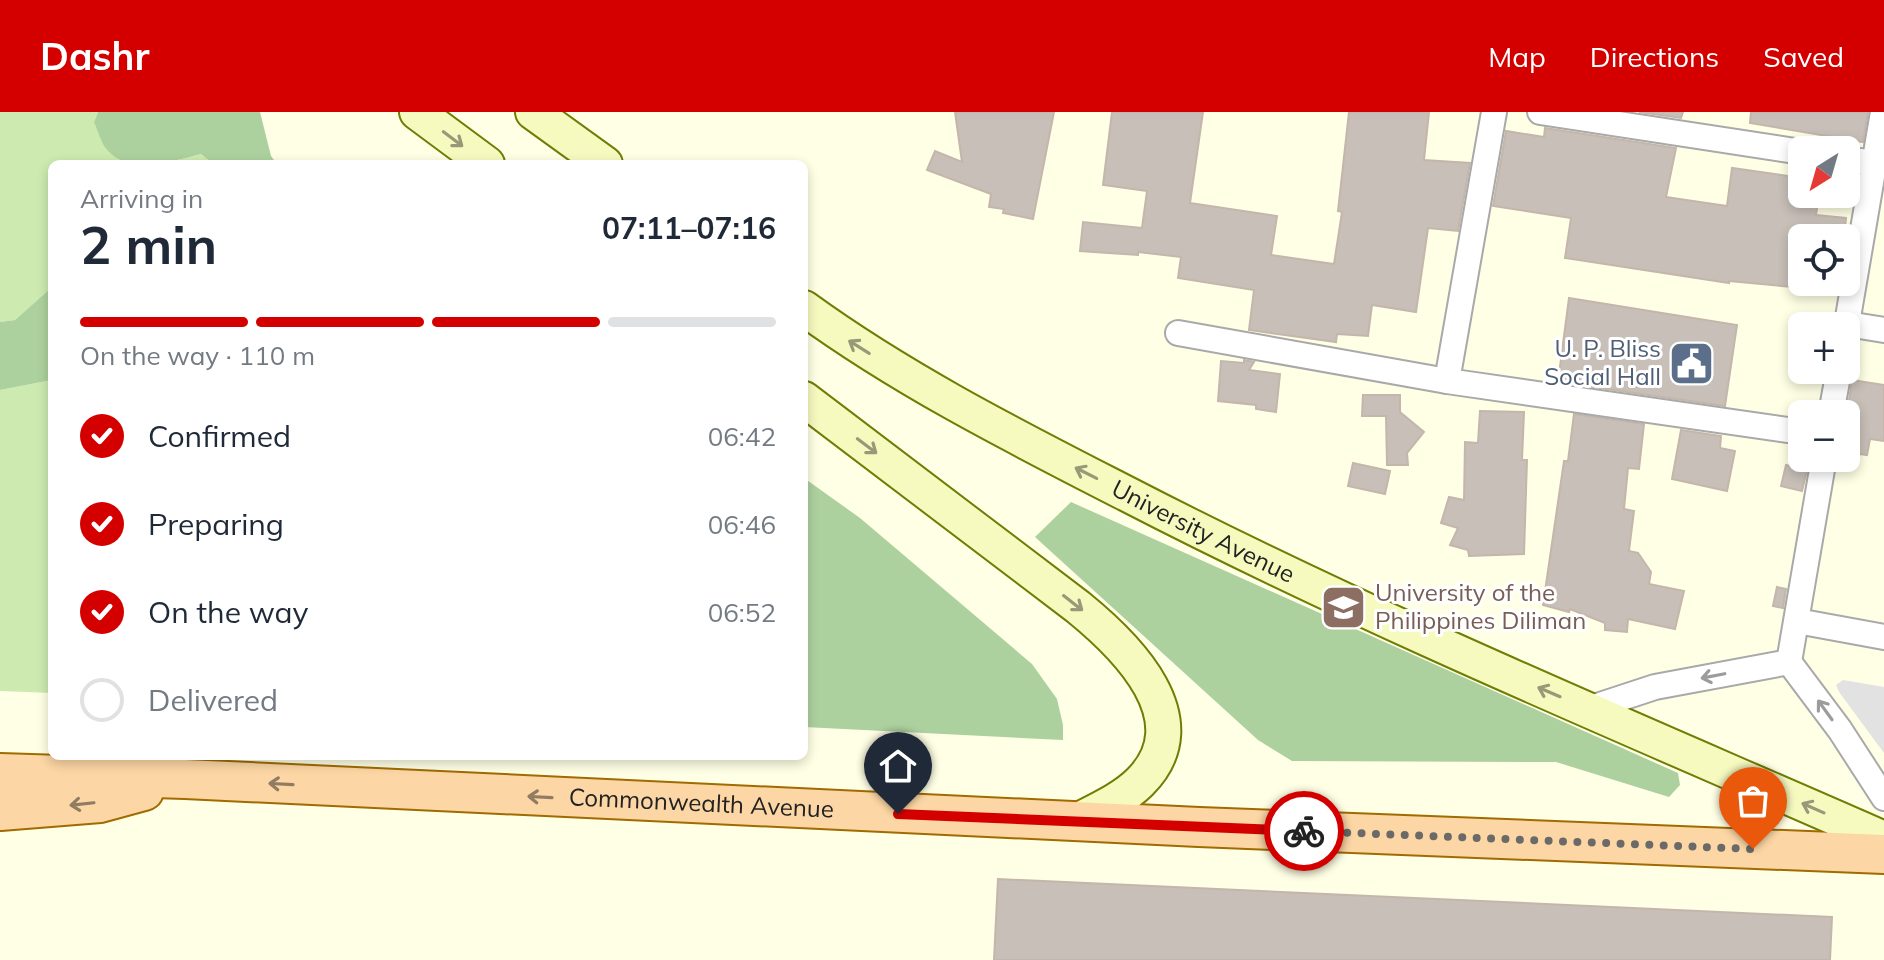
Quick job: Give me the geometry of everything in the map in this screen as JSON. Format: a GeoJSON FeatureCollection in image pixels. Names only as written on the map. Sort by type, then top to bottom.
{"type":"FeatureCollection","features":[{"type":"Feature","properties":{"kind":"main road"},"geometry":{"type":"LineString","coordinates":[[417,112],[482,160]]}},
{"type":"Feature","properties":{"kind":"main road"},"geometry":{"type":"LineString","coordinates":[[533,112],[599,160]]}},
{"type":"Feature","properties":{"kind":"main road","name":"University Avenue"},"geometry":{"type":"LineString","coordinates":[[808,311],[849,341],[978,417],[1226,545],[1470,659],[1884,839]]}},
{"type":"Feature","properties":{"kind":"main road"},"geometry":{"type":"LineString","coordinates":[[808,402],[1078,607],[1116,640],[1139,667],[1162,714],[1161,740],[1153,764],[1128,792],[1077,821]]}},
{"type":"Feature","properties":{"kind":"main road","name":"Commonwealth Avenue"},"geometry":{"type":"LineString","coordinates":[[0,773],[1884,854]]}},
{"type":"Feature","properties":{"kind":"main road"},"geometry":{"type":"LineString","coordinates":[[0,811],[100,803],[185,779]]}},
{"type":"Feature","properties":{"kind":"street"},"geometry":{"type":"LineString","coordinates":[[1447,381],[1494,112]]}},
{"type":"Feature","properties":{"kind":"street"},"geometry":{"type":"LineString","coordinates":[[1540,112],[1788,150]]}},
{"type":"Feature","properties":{"kind":"street"},"geometry":{"type":"LineString","coordinates":[[1849,312],[1879,162],[1883,112]]}},
{"type":"Feature","properties":{"kind":"street"},"geometry":{"type":"LineString","coordinates":[[1860,327],[1884,330]]}},
{"type":"Feature","properties":{"kind":"street"},"geometry":{"type":"LineString","coordinates":[[1178,333],[1447,381],[1788,430]]}},
{"type":"Feature","properties":{"kind":"street"},"geometry":{"type":"LineString","coordinates":[[1822,472],[1789,662],[1840,730],[1884,798]]}},
{"type":"Feature","properties":{"kind":"street"},"geometry":{"type":"LineString","coordinates":[[1797,621],[1884,637]]}},
{"type":"Feature","properties":{"kind":"street"},"geometry":{"type":"LineString","coordinates":[[1588,709],[1655,687],[1789,662]]}},
{"type":"Feature","properties":{"kind":"shaded area","name":"University of the Philippines Diliman"},"geometry":{"type":"Polygon","coordinates":[[[0,112],[1884,112],[1884,960],[0,960],[0,112]]]}},
{"type":"Feature","properties":{"kind":"shaded area"},"geometry":{"type":"Polygon","coordinates":[[[1843,680],[1884,687],[1884,753],[1839,692],[1836,685],[1843,680]]]}},
{"type":"Feature","properties":{"kind":"green space"},"geometry":{"type":"Polygon","coordinates":[[[0,112],[98,112],[94,122],[128,160],[48,160],[48,291],[15,320],[0,322],[0,112]]]}},
{"type":"Feature","properties":{"kind":"green space"},"geometry":{"type":"Polygon","coordinates":[[[98,112],[260,112],[274,160],[208,160],[201,154],[178,160],[122,160],[103,145],[94,122],[98,112]]]}},
{"type":"Feature","properties":{"kind":"green space"},"geometry":{"type":"Polygon","coordinates":[[[201,154],[208,160],[178,160],[201,154]]]}},
{"type":"Feature","properties":{"kind":"green space"},"geometry":{"type":"Polygon","coordinates":[[[48,291],[48,381],[0,390],[0,322],[15,320],[48,291]]]}},
{"type":"Feature","properties":{"kind":"green space"},"geometry":{"type":"Polygon","coordinates":[[[48,381],[48,693],[0,691],[0,390],[48,381]]]}},
{"type":"Feature","properties":{"kind":"green space"},"geometry":{"type":"Polygon","coordinates":[[[808,481],[860,518],[1032,664],[1057,699],[1063,740],[808,727],[808,481]]]}},
{"type":"Feature","properties":{"kind":"green space"},"geometry":{"type":"Polygon","coordinates":[[[1071,502],[1678,773],[1680,785],[1669,797],[1556,762],[1292,761],[1258,740],[1035,537],[1071,502]]]}},
{"type":"Feature","properties":{"kind":"building"},"geometry":{"type":"Polygon","coordinates":[[[955,112],[1054,112],[1033,219],[989,207],[991,194],[927,170],[935,151],[962,162],[955,112]]]}},
{"type":"Feature","properties":{"kind":"building"},"geometry":{"type":"Polygon","coordinates":[[[1112,112],[1203,112],[1190,203],[1277,216],[1271,255],[1334,264],[1342,212],[1338,211],[1349,112],[1429,112],[1424,160],[1470,163],[1458,231],[1428,228],[1416,312],[1372,305],[1368,336],[1337,334],[1336,342],[1249,330],[1254,290],[1178,278],[1181,257],[1138,252],[1138,255],[1080,251],[1083,222],[1142,228],[1147,191],[1103,185],[1112,112]]]}},
{"type":"Feature","properties":{"kind":"building"},"geometry":{"type":"Polygon","coordinates":[[[1639,112],[1683,112],[1681,118],[1639,112]]]}},
{"type":"Feature","properties":{"kind":"building"},"geometry":{"type":"Polygon","coordinates":[[[1751,112],[1868,112],[1863,142],[1860,141],[1860,136],[1827,136],[1750,123],[1751,112]]]}},
{"type":"Feature","properties":{"kind":"building"},"geometry":{"type":"Polygon","coordinates":[[[1545,128],[1676,148],[1666,197],[1727,206],[1732,168],[1788,176],[1788,208],[1817,208],[1816,215],[1846,218],[1845,224],[1788,224],[1788,287],[1729,283],[1565,258],[1571,218],[1493,206],[1506,131],[1544,137],[1545,128]]]}},
{"type":"Feature","properties":{"kind":"building"},"geometry":{"type":"Polygon","coordinates":[[[1569,298],[1737,325],[1725,406],[1558,382],[1569,298]]]}},
{"type":"Feature","properties":{"kind":"building"},"geometry":{"type":"Polygon","coordinates":[[[1244,360],[1254,362],[1249,370],[1280,374],[1276,412],[1256,409],[1256,405],[1218,401],[1221,361],[1244,363],[1244,360]]]}},
{"type":"Feature","properties":{"kind":"building"},"geometry":{"type":"Polygon","coordinates":[[[1860,381],[1884,385],[1884,441],[1870,439],[1867,455],[1860,454],[1860,400],[1849,400],[1851,384],[1860,384],[1860,381]]]}},
{"type":"Feature","properties":{"kind":"building"},"geometry":{"type":"Polygon","coordinates":[[[1363,395],[1400,395],[1400,412],[1424,432],[1407,453],[1408,465],[1387,465],[1386,416],[1362,416],[1363,395]]]}},
{"type":"Feature","properties":{"kind":"building"},"geometry":{"type":"Polygon","coordinates":[[[1480,411],[1524,412],[1522,460],[1527,460],[1524,554],[1469,556],[1468,550],[1450,545],[1458,528],[1441,523],[1449,497],[1464,500],[1465,442],[1478,443],[1480,411]]]}},
{"type":"Feature","properties":{"kind":"building"},"geometry":{"type":"Polygon","coordinates":[[[1574,414],[1644,424],[1639,469],[1628,468],[1624,509],[1634,511],[1629,551],[1638,553],[1651,572],[1649,584],[1684,591],[1675,629],[1628,619],[1627,632],[1605,630],[1605,623],[1570,609],[1569,612],[1543,605],[1574,414]]]}},
{"type":"Feature","properties":{"kind":"building"},"geometry":{"type":"Polygon","coordinates":[[[1681,430],[1721,436],[1720,448],[1735,451],[1727,491],[1672,479],[1681,430]]]}},
{"type":"Feature","properties":{"kind":"building"},"geometry":{"type":"Polygon","coordinates":[[[1353,463],[1390,471],[1385,494],[1348,486],[1353,463]]]}},
{"type":"Feature","properties":{"kind":"building"},"geometry":{"type":"Polygon","coordinates":[[[1786,465],[1788,472],[1807,472],[1802,491],[1781,486],[1786,465]]]}},
{"type":"Feature","properties":{"kind":"building"},"geometry":{"type":"Polygon","coordinates":[[[1777,587],[1786,589],[1783,608],[1773,606],[1777,587]]]}},
{"type":"Feature","properties":{"kind":"building"},"geometry":{"type":"Polygon","coordinates":[[[998,879],[1832,917],[1830,960],[994,960],[998,879]]]}},
{"type":"Feature","properties":{"kind":"way so far"},"geometry":{"type":"LineString","coordinates":[[1304,831],[1753,849]]}},
{"type":"Feature","properties":{"kind":"place","name":"U. P. Bliss Social Hall"},"geometry":{"type":"Point","coordinates":[1692,363]}},
{"type":"Feature","properties":{"kind":"place","name":"University of the Philippines Diliman"},"geometry":{"type":"Point","coordinates":[1344,607]}},
{"type":"Feature","properties":{"kind":"route"},"geometry":{"type":"LineString","coordinates":[[898,814],[1304,831]]}}]}
